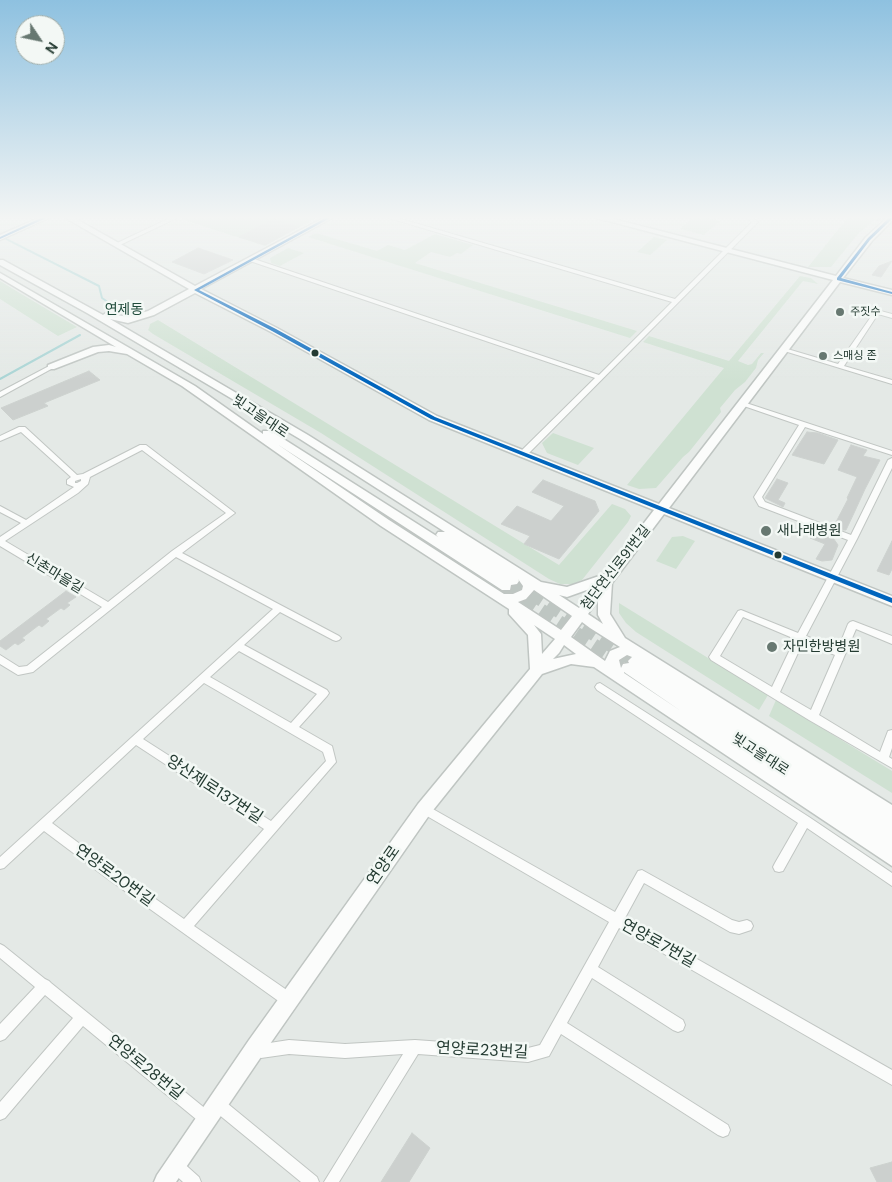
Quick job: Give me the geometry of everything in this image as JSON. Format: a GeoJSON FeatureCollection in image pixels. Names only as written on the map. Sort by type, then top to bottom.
{"type":"FeatureCollection","features":[{"type":"Feature","properties":{"kind":"street"},"geometry":{"type":"LineString","coordinates":[[17,271],[90,311],[304,437],[512,586],[562,637],[600,664]]}},
{"type":"Feature","properties":{"kind":"street"},"geometry":{"type":"LineString","coordinates":[[164,271],[433,418],[892,601]]}},
{"type":"Feature","properties":{"kind":"street"},"geometry":{"type":"LineString","coordinates":[[90,311],[119,320],[128,320],[151,313],[231,271]]}},
{"type":"Feature","properties":{"kind":"street"},"geometry":{"type":"LineString","coordinates":[[285,271],[599,377]]}},
{"type":"Feature","properties":{"kind":"street"},"geometry":{"type":"LineString","coordinates":[[575,271],[675,300]]}},
{"type":"Feature","properties":{"kind":"street"},"geometry":{"type":"LineString","coordinates":[[522,455],[705,271]]}},
{"type":"Feature","properties":{"kind":"street"},"geometry":{"type":"LineString","coordinates":[[807,271],[892,293]]}},
{"type":"Feature","properties":{"kind":"street","name":"첨단연신로91번길"},"geometry":{"type":"LineString","coordinates":[[562,637],[606,578],[662,510],[844,271]]}},
{"type":"Feature","properties":{"kind":"street"},"geometry":{"type":"LineString","coordinates":[[0,275],[186,384],[284,455],[512,586],[579,615],[624,643]]}},
{"type":"Feature","properties":{"kind":"street"},"geometry":{"type":"LineString","coordinates":[[840,366],[877,312],[892,316]]}},
{"type":"Feature","properties":{"kind":"street"},"geometry":{"type":"LineString","coordinates":[[151,313],[137,328],[157,351]]}},
{"type":"Feature","properties":{"kind":"street"},"geometry":{"type":"LineString","coordinates":[[0,396],[90,342],[87,325]]}},
{"type":"Feature","properties":{"kind":"street"},"geometry":{"type":"LineString","coordinates":[[51,367],[96,349],[109,348],[143,358]]}},
{"type":"Feature","properties":{"kind":"street"},"geometry":{"type":"LineString","coordinates":[[784,350],[892,382]]}},
{"type":"Feature","properties":{"kind":"street"},"geometry":{"type":"LineString","coordinates":[[743,404],[892,452]]}},
{"type":"Feature","properties":{"kind":"street"},"geometry":{"type":"LineString","coordinates":[[803,424],[758,497],[762,504],[853,539]]}},
{"type":"Feature","properties":{"kind":"street"},"geometry":{"type":"LineString","coordinates":[[0,439],[22,428],[75,477]]}},
{"type":"Feature","properties":{"kind":"street"},"geometry":{"type":"LineString","coordinates":[[0,659],[18,671],[30,669],[175,553],[231,513],[143,447],[85,476],[75,477],[71,480],[71,484],[81,485]]}},
{"type":"Feature","properties":{"kind":"street"},"geometry":{"type":"LineString","coordinates":[[774,693],[800,638],[853,539],[892,460]]}},
{"type":"Feature","properties":{"kind":"street"},"geometry":{"type":"LineString","coordinates":[[0,509],[26,523],[75,491],[87,480],[85,476]]}},
{"type":"Feature","properties":{"kind":"street","name":"신촌마을길"},"geometry":{"type":"LineString","coordinates":[[26,523],[0,541],[109,606]]}},
{"type":"Feature","properties":{"kind":"street"},"geometry":{"type":"LineString","coordinates":[[175,553],[336,638]]}},
{"type":"Feature","properties":{"kind":"street"},"geometry":{"type":"LineString","coordinates":[[512,586],[567,592],[606,578],[604,614],[624,643],[632,666],[892,858]]}},
{"type":"Feature","properties":{"kind":"street"},"geometry":{"type":"LineString","coordinates":[[512,586],[534,634],[537,670],[571,659],[582,659],[600,664],[632,666],[892,813]]}},
{"type":"Feature","properties":{"kind":"street"},"geometry":{"type":"LineString","coordinates":[[0,864],[279,608]]}},
{"type":"Feature","properties":{"kind":"street"},"geometry":{"type":"LineString","coordinates":[[840,654],[741,613],[714,657],[887,761],[892,734]]}},
{"type":"Feature","properties":{"kind":"street"},"geometry":{"type":"LineString","coordinates":[[813,717],[853,624],[892,640]]}},
{"type":"Feature","properties":{"kind":"street","name":"연양로"},"geometry":{"type":"LineString","coordinates":[[164,1182],[256,1047],[424,809],[562,637]]}},
{"type":"Feature","properties":{"kind":"street"},"geometry":{"type":"LineString","coordinates":[[238,646],[324,694],[292,728]]}},
{"type":"Feature","properties":{"kind":"street","name":"빛고을대로"},"geometry":{"type":"LineString","coordinates":[[632,666],[892,829]]}},
{"type":"Feature","properties":{"kind":"street","name":"빛고을대로"},"geometry":{"type":"LineString","coordinates":[[632,666],[892,842]]}},
{"type":"Feature","properties":{"kind":"street","name":"양산제로137번길"},"geometry":{"type":"LineString","coordinates":[[136,740],[272,828],[331,762],[328,750],[204,678]]}},
{"type":"Feature","properties":{"kind":"street"},"geometry":{"type":"LineString","coordinates":[[600,687],[806,821],[892,880]]}},
{"type":"Feature","properties":{"kind":"street","name":"연양로7번길"},"geometry":{"type":"LineString","coordinates":[[424,809],[617,922],[892,1078]]}},
{"type":"Feature","properties":{"kind":"street"},"geometry":{"type":"LineString","coordinates":[[779,867],[806,821]]}},
{"type":"Feature","properties":{"kind":"street","name":"연양로20번길"},"geometry":{"type":"LineString","coordinates":[[44,824],[185,927],[290,1000]]}},
{"type":"Feature","properties":{"kind":"street"},"geometry":{"type":"LineString","coordinates":[[185,927],[272,828]]}},
{"type":"Feature","properties":{"kind":"street"},"geometry":{"type":"LineString","coordinates":[[723,1130],[559,1025],[642,875],[730,926],[740,928],[747,926]]}},
{"type":"Feature","properties":{"kind":"street","name":"연양로28번길"},"geometry":{"type":"LineString","coordinates":[[0,950],[207,1118]]}},
{"type":"Feature","properties":{"kind":"street"},"geometry":{"type":"LineString","coordinates":[[590,969],[678,1025]]}},
{"type":"Feature","properties":{"kind":"street"},"geometry":{"type":"LineString","coordinates":[[0,1034],[45,985]]}},
{"type":"Feature","properties":{"kind":"street"},"geometry":{"type":"LineString","coordinates":[[0,1114],[83,1017]]}},
{"type":"Feature","properties":{"kind":"street","name":"연양로23번길"},"geometry":{"type":"LineString","coordinates":[[256,1047],[261,1051],[289,1047],[345,1051],[416,1047],[528,1055],[540,1054],[547,1048],[559,1025]]}},
{"type":"Feature","properties":{"kind":"street"},"geometry":{"type":"LineString","coordinates":[[331,1182],[416,1047]]}},
{"type":"Feature","properties":{"kind":"street"},"geometry":{"type":"LineString","coordinates":[[218,1104],[312,1182]]}},
{"type":"Feature","properties":{"kind":"street"},"geometry":{"type":"LineString","coordinates":[[175,1165],[194,1182]]}},
{"type":"Feature","properties":{"kind":"green space"},"geometry":{"type":"Polygon","coordinates":[[[417,271],[442,271],[637,331],[630,338],[417,271]]]}},
{"type":"Feature","properties":{"kind":"green space"},"geometry":{"type":"Polygon","coordinates":[[[800,276],[811,278],[818,284],[803,281],[738,361],[748,365],[752,364],[761,353],[764,353],[758,360],[756,368],[720,408],[721,412],[689,452],[656,488],[639,489],[627,485],[724,368],[643,342],[649,336],[729,361],[800,276]]]}},
{"type":"Feature","properties":{"kind":"green space"},"geometry":{"type":"Polygon","coordinates":[[[0,281],[77,327],[58,336],[0,299],[0,281]]]}},
{"type":"Feature","properties":{"kind":"green space"},"geometry":{"type":"Polygon","coordinates":[[[158,320],[559,565],[612,504],[625,509],[631,516],[582,580],[573,584],[560,584],[549,579],[321,433],[153,334],[148,330],[150,324],[158,320]]]}},
{"type":"Feature","properties":{"kind":"green space"},"geometry":{"type":"Polygon","coordinates":[[[553,433],[594,448],[578,465],[547,453],[542,443],[553,433]]]}},
{"type":"Feature","properties":{"kind":"green space"},"geometry":{"type":"Polygon","coordinates":[[[683,536],[695,541],[676,569],[656,561],[672,537],[683,536]]]}},
{"type":"Feature","properties":{"kind":"green space"},"geometry":{"type":"Polygon","coordinates":[[[619,603],[768,695],[759,710],[636,632],[619,613],[619,603]]]}},
{"type":"Feature","properties":{"kind":"green space"},"geometry":{"type":"Polygon","coordinates":[[[776,700],[892,771],[892,793],[769,716],[776,700]]]}},
{"type":"Feature","properties":{"kind":"building"},"geometry":{"type":"Polygon","coordinates":[[[196,271],[210,271],[204,274],[196,271]]]}},
{"type":"Feature","properties":{"kind":"building"},"geometry":{"type":"Polygon","coordinates":[[[875,271],[885,271],[881,277],[872,275],[875,271]]]}},
{"type":"Feature","properties":{"kind":"building"},"geometry":{"type":"Polygon","coordinates":[[[89,371],[100,380],[44,403],[48,406],[13,420],[1,408],[89,371]]]}},
{"type":"Feature","properties":{"kind":"building"},"geometry":{"type":"Polygon","coordinates":[[[807,432],[818,433],[838,440],[824,464],[792,455],[807,432]]]}},
{"type":"Feature","properties":{"kind":"building"},"geometry":{"type":"Polygon","coordinates":[[[851,445],[867,450],[863,456],[880,460],[846,530],[843,530],[823,522],[834,525],[857,477],[838,470],[851,445]]]}},
{"type":"Feature","properties":{"kind":"building"},"geometry":{"type":"Polygon","coordinates":[[[777,479],[788,483],[778,500],[785,503],[783,507],[765,498],[777,479]]]}},
{"type":"Feature","properties":{"kind":"building"},"geometry":{"type":"Polygon","coordinates":[[[543,480],[595,501],[599,511],[559,559],[524,544],[530,536],[501,524],[517,506],[551,521],[564,506],[532,492],[543,480]]]}},
{"type":"Feature","properties":{"kind":"building"},"geometry":{"type":"Polygon","coordinates":[[[818,530],[831,535],[838,545],[832,560],[822,561],[816,559],[825,544],[810,538],[818,530]]]}},
{"type":"Feature","properties":{"kind":"building"},"geometry":{"type":"Polygon","coordinates":[[[892,541],[892,569],[889,575],[877,571],[892,541]]]}},
{"type":"Feature","properties":{"kind":"building"},"geometry":{"type":"Polygon","coordinates":[[[66,591],[76,597],[67,603],[70,605],[64,610],[61,608],[46,619],[49,621],[42,627],[39,625],[22,638],[25,640],[18,645],[15,643],[6,650],[0,646],[0,641],[66,591]]]}},
{"type":"Feature","properties":{"kind":"building"},"geometry":{"type":"Polygon","coordinates":[[[412,1133],[430,1148],[409,1182],[381,1182],[412,1133]]]}},
{"type":"Feature","properties":{"kind":"building"},"geometry":{"type":"Polygon","coordinates":[[[892,1162],[892,1182],[877,1182],[870,1168],[892,1162]]]}},
{"type":"Feature","properties":{"kind":"waterway"},"geometry":{"type":"LineString","coordinates":[[70,271],[99,286],[102,298],[115,307],[111,312]]}},
{"type":"Feature","properties":{"kind":"waterway"},"geometry":{"type":"LineString","coordinates":[[0,379],[80,335]]}},
{"type":"Feature","properties":{"kind":"tunnel"},"geometry":{"type":"LineString","coordinates":[[513,581],[635,661]]}},
{"type":"Feature","properties":{"kind":"tunnel"},"geometry":{"type":"LineString","coordinates":[[506,587],[628,668]]}},
{"type":"Feature","properties":{"kind":"transit line"},"geometry":{"type":"LineString","coordinates":[[196,290],[231,271]]}},
{"type":"Feature","properties":{"kind":"transit line"},"geometry":{"type":"LineString","coordinates":[[838,279],[844,271]]}},
{"type":"Feature","properties":{"kind":"transit line"},"geometry":{"type":"LineString","coordinates":[[838,279],[892,293]]}},
{"type":"Feature","properties":{"kind":"transit line"},"geometry":{"type":"LineString","coordinates":[[196,290],[274,330],[433,418],[892,601]]}},
{"type":"Feature","properties":{"kind":"place","name":"주짓수"},"geometry":{"type":"Point","coordinates":[840,312]}},
{"type":"Feature","properties":{"kind":"place","name":"스매싱 존"},"geometry":{"type":"Point","coordinates":[823,356]}},
{"type":"Feature","properties":{"kind":"place","name":"새나래병원"},"geometry":{"type":"Point","coordinates":[766,531]}},
{"type":"Feature","properties":{"kind":"place","name":"자민한방병원"},"geometry":{"type":"Point","coordinates":[772,647]}},
{"type":"Feature","properties":{"kind":"district","name":"연제동"},"geometry":{"type":"Point","coordinates":[124,310]}}]}
